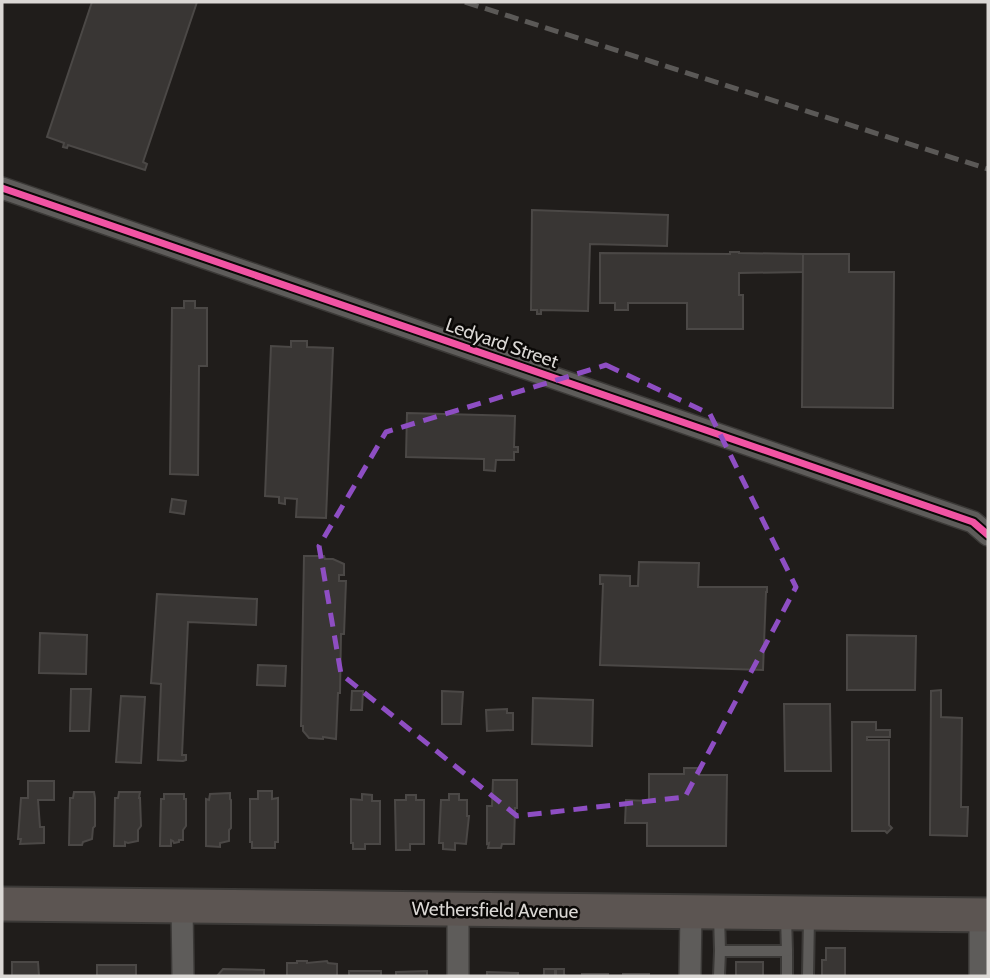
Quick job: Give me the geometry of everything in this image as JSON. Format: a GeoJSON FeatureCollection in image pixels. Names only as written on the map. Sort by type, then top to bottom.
{"type":"FeatureCollection","features":[{"type":"Feature","properties":{"kind":"main road","name":"Wethersfield Avenue"},"geometry":{"type":"LineString","coordinates":[[2,904],[984,915]]}},
{"type":"Feature","properties":{"kind":"street","name":"Ledyard Street"},"geometry":{"type":"LineString","coordinates":[[2,188],[973,522],[988,534]]}},
{"type":"Feature","properties":{"kind":"street"},"geometry":{"type":"LineString","coordinates":[[182,906],[183,976]]}},
{"type":"Feature","properties":{"kind":"street"},"geometry":{"type":"LineString","coordinates":[[458,909],[458,976]]}},
{"type":"Feature","properties":{"kind":"street"},"geometry":{"type":"LineString","coordinates":[[690,976],[705,912]]}},
{"type":"Feature","properties":{"kind":"street"},"geometry":{"type":"LineString","coordinates":[[980,976],[984,915]]}},
{"type":"Feature","properties":{"kind":"lane"},"geometry":{"type":"LineString","coordinates":[[705,912],[720,951],[719,976]]}},
{"type":"Feature","properties":{"kind":"lane"},"geometry":{"type":"LineString","coordinates":[[787,976],[787,951],[798,913]]}},
{"type":"Feature","properties":{"kind":"lane"},"geometry":{"type":"LineString","coordinates":[[798,913],[808,976]]}},
{"type":"Feature","properties":{"kind":"lane"},"geometry":{"type":"LineString","coordinates":[[720,951],[787,951]]}},
{"type":"Feature","properties":{"kind":"highlighted area"},"geometry":{"type":"Polygon","coordinates":[[[606,365],[710,414],[796,587],[685,797],[517,816],[341,674],[319,546],[386,432],[606,365]]]}},
{"type":"Feature","properties":{"kind":"building"},"geometry":{"type":"Polygon","coordinates":[[[92,2],[197,2],[143,162],[147,164],[145,170],[68,145],[67,148],[63,147],[64,143],[47,137],[92,2]]]}},
{"type":"Feature","properties":{"kind":"building"},"geometry":{"type":"Polygon","coordinates":[[[532,210],[668,215],[667,246],[590,244],[588,311],[541,310],[541,314],[537,314],[537,310],[531,310],[532,210]]]}},
{"type":"Feature","properties":{"kind":"building"},"geometry":{"type":"Polygon","coordinates":[[[600,253],[803,254],[803,272],[739,273],[739,295],[743,295],[743,329],[687,329],[687,303],[628,303],[628,310],[615,310],[615,303],[600,303],[600,253]]]}},
{"type":"Feature","properties":{"kind":"building"},"geometry":{"type":"Polygon","coordinates":[[[803,254],[849,254],[849,272],[894,272],[893,408],[802,407],[803,254]]]}},
{"type":"Feature","properties":{"kind":"building"},"geometry":{"type":"Polygon","coordinates":[[[184,301],[195,301],[195,308],[207,308],[207,366],[199,366],[198,475],[170,474],[172,308],[184,308],[184,301]]]}},
{"type":"Feature","properties":{"kind":"building"},"geometry":{"type":"Polygon","coordinates":[[[291,341],[307,341],[307,347],[333,348],[326,518],[296,517],[297,499],[285,498],[285,504],[279,503],[279,497],[265,496],[271,346],[291,347],[291,341]]]}},
{"type":"Feature","properties":{"kind":"building"},"geometry":{"type":"Polygon","coordinates":[[[407,413],[515,416],[514,447],[518,447],[518,452],[514,452],[514,460],[496,460],[495,471],[484,470],[484,459],[406,457],[407,413]]]}},
{"type":"Feature","properties":{"kind":"building"},"geometry":{"type":"Polygon","coordinates":[[[172,499],[186,501],[184,514],[170,512],[172,499]]]}},
{"type":"Feature","properties":{"kind":"building"},"geometry":{"type":"Polygon","coordinates":[[[304,556],[324,556],[325,559],[344,564],[344,575],[339,575],[339,581],[346,581],[336,739],[309,738],[301,726],[304,556]]]}},
{"type":"Feature","properties":{"kind":"building"},"geometry":{"type":"Polygon","coordinates":[[[639,562],[699,563],[698,587],[767,587],[763,670],[600,665],[603,584],[600,584],[600,575],[630,576],[630,586],[638,586],[639,562]]]}},
{"type":"Feature","properties":{"kind":"building"},"geometry":{"type":"Polygon","coordinates":[[[157,594],[257,599],[256,625],[188,622],[182,755],[186,755],[186,760],[183,761],[158,760],[161,684],[151,683],[157,594]]]}},
{"type":"Feature","properties":{"kind":"building"},"geometry":{"type":"Polygon","coordinates":[[[40,633],[87,635],[86,674],[39,673],[40,633]]]}},
{"type":"Feature","properties":{"kind":"building"},"geometry":{"type":"Polygon","coordinates":[[[847,635],[916,636],[915,690],[847,690],[847,635]]]}},
{"type":"Feature","properties":{"kind":"building"},"geometry":{"type":"Polygon","coordinates":[[[258,665],[286,666],[285,686],[257,685],[258,665]]]}},
{"type":"Feature","properties":{"kind":"building"},"geometry":{"type":"Polygon","coordinates":[[[71,689],[91,689],[89,731],[70,731],[71,689]]]}},
{"type":"Feature","properties":{"kind":"building"},"geometry":{"type":"Polygon","coordinates":[[[941,690],[941,717],[962,718],[961,807],[968,807],[967,836],[930,835],[931,691],[941,690]]]}},
{"type":"Feature","properties":{"kind":"building"},"geometry":{"type":"Polygon","coordinates":[[[352,691],[363,691],[362,710],[351,710],[352,691]]]}},
{"type":"Feature","properties":{"kind":"building"},"geometry":{"type":"Polygon","coordinates":[[[442,691],[463,692],[461,724],[442,724],[442,691]]]}},
{"type":"Feature","properties":{"kind":"building"},"geometry":{"type":"Polygon","coordinates":[[[121,696],[145,697],[141,763],[116,762],[121,696]]]}},
{"type":"Feature","properties":{"kind":"building"},"geometry":{"type":"Polygon","coordinates":[[[533,698],[593,700],[592,746],[532,744],[533,698]]]}},
{"type":"Feature","properties":{"kind":"building"},"geometry":{"type":"Polygon","coordinates":[[[784,704],[830,704],[831,771],[785,771],[784,704]]]}},
{"type":"Feature","properties":{"kind":"building"},"geometry":{"type":"Polygon","coordinates":[[[507,709],[507,713],[513,713],[513,730],[487,731],[486,710],[507,709]]]}},
{"type":"Feature","properties":{"kind":"building"},"geometry":{"type":"Polygon","coordinates":[[[852,722],[876,722],[876,730],[890,730],[890,737],[867,737],[867,740],[889,740],[889,825],[892,828],[887,833],[852,831],[852,722]]]}},
{"type":"Feature","properties":{"kind":"building"},"geometry":{"type":"Polygon","coordinates":[[[684,768],[699,768],[699,775],[727,775],[726,846],[647,846],[647,823],[625,823],[626,800],[649,801],[649,774],[684,774],[684,768]]]}},
{"type":"Feature","properties":{"kind":"building"},"geometry":{"type":"Polygon","coordinates":[[[493,780],[517,780],[514,844],[502,844],[501,848],[488,848],[489,843],[487,844],[487,806],[492,806],[493,780]]]}},
{"type":"Feature","properties":{"kind":"building"},"geometry":{"type":"Polygon","coordinates":[[[28,781],[54,781],[54,800],[38,800],[40,827],[44,827],[44,843],[20,844],[21,839],[18,839],[21,798],[28,798],[28,781]]]}},
{"type":"Feature","properties":{"kind":"building"},"geometry":{"type":"Polygon","coordinates":[[[258,791],[272,791],[272,799],[278,798],[278,842],[275,842],[275,848],[252,848],[250,842],[250,799],[258,799],[258,791]]]}},
{"type":"Feature","properties":{"kind":"building"},"geometry":{"type":"Polygon","coordinates":[[[74,792],[94,792],[95,798],[92,839],[82,845],[69,845],[70,798],[73,798],[74,792]]]}},
{"type":"Feature","properties":{"kind":"building"},"geometry":{"type":"Polygon","coordinates":[[[119,792],[140,792],[141,826],[138,830],[138,841],[125,842],[125,846],[114,846],[115,798],[118,798],[119,792]]]}},
{"type":"Feature","properties":{"kind":"building"},"geometry":{"type":"Polygon","coordinates":[[[230,793],[229,841],[220,843],[220,847],[206,846],[206,799],[209,800],[210,794],[230,793]]]}},
{"type":"Feature","properties":{"kind":"building"},"geometry":{"type":"Polygon","coordinates":[[[164,794],[184,794],[186,799],[183,840],[174,843],[171,840],[171,846],[160,846],[161,799],[164,799],[164,794]]]}},
{"type":"Feature","properties":{"kind":"building"},"geometry":{"type":"Polygon","coordinates":[[[362,794],[372,795],[372,801],[380,801],[380,844],[365,844],[365,849],[353,849],[351,799],[362,800],[362,794]]]}},
{"type":"Feature","properties":{"kind":"building"},"geometry":{"type":"Polygon","coordinates":[[[449,794],[459,794],[459,800],[467,800],[469,816],[466,844],[455,843],[455,850],[443,849],[443,843],[439,843],[441,800],[449,800],[449,794]]]}},
{"type":"Feature","properties":{"kind":"building"},"geometry":{"type":"Polygon","coordinates":[[[406,795],[416,795],[416,800],[424,800],[424,844],[410,844],[410,850],[396,850],[395,800],[406,800],[406,795]]]}},
{"type":"Feature","properties":{"kind":"building"},"geometry":{"type":"Polygon","coordinates":[[[826,948],[845,948],[845,976],[822,976],[822,960],[826,960],[826,948]]]}},
{"type":"Feature","properties":{"kind":"building"},"geometry":{"type":"Polygon","coordinates":[[[327,961],[337,964],[337,976],[287,976],[287,963],[327,961]]]}},
{"type":"Feature","properties":{"kind":"building"},"geometry":{"type":"Polygon","coordinates":[[[12,962],[38,962],[39,976],[12,976],[12,962]]]}},
{"type":"Feature","properties":{"kind":"building"},"geometry":{"type":"Polygon","coordinates":[[[736,962],[763,962],[763,976],[736,976],[736,962]]]}},
{"type":"Feature","properties":{"kind":"building"},"geometry":{"type":"Polygon","coordinates":[[[97,965],[136,965],[136,976],[97,976],[97,965]]]}},
{"type":"Feature","properties":{"kind":"building"},"geometry":{"type":"Polygon","coordinates":[[[223,969],[264,970],[264,976],[217,976],[223,969]]]}},
{"type":"Feature","properties":{"kind":"building"},"geometry":{"type":"Polygon","coordinates":[[[544,969],[555,969],[556,975],[556,969],[564,969],[566,976],[542,976],[544,969]]]}},
{"type":"Feature","properties":{"kind":"building"},"geometry":{"type":"Polygon","coordinates":[[[349,971],[381,971],[381,976],[349,976],[349,971]]]}},
{"type":"Feature","properties":{"kind":"building"},"geometry":{"type":"Polygon","coordinates":[[[427,971],[427,976],[396,976],[396,972],[427,971]]]}},
{"type":"Feature","properties":{"kind":"building"},"geometry":{"type":"Polygon","coordinates":[[[487,972],[518,973],[518,976],[487,976],[487,972]]]}},
{"type":"Feature","properties":{"kind":"building"},"geometry":{"type":"Polygon","coordinates":[[[608,974],[608,976],[582,976],[608,974]]]}},
{"type":"Feature","properties":{"kind":"building"},"geometry":{"type":"Polygon","coordinates":[[[649,974],[649,976],[623,976],[649,974]]]}},
{"type":"Feature","properties":{"kind":"railway"},"geometry":{"type":"LineString","coordinates":[[465,2],[988,169]]}},
{"type":"Feature","properties":{"kind":"cycle path"},"geometry":{"type":"LineString","coordinates":[[2,188],[973,522],[988,535]]}}]}
